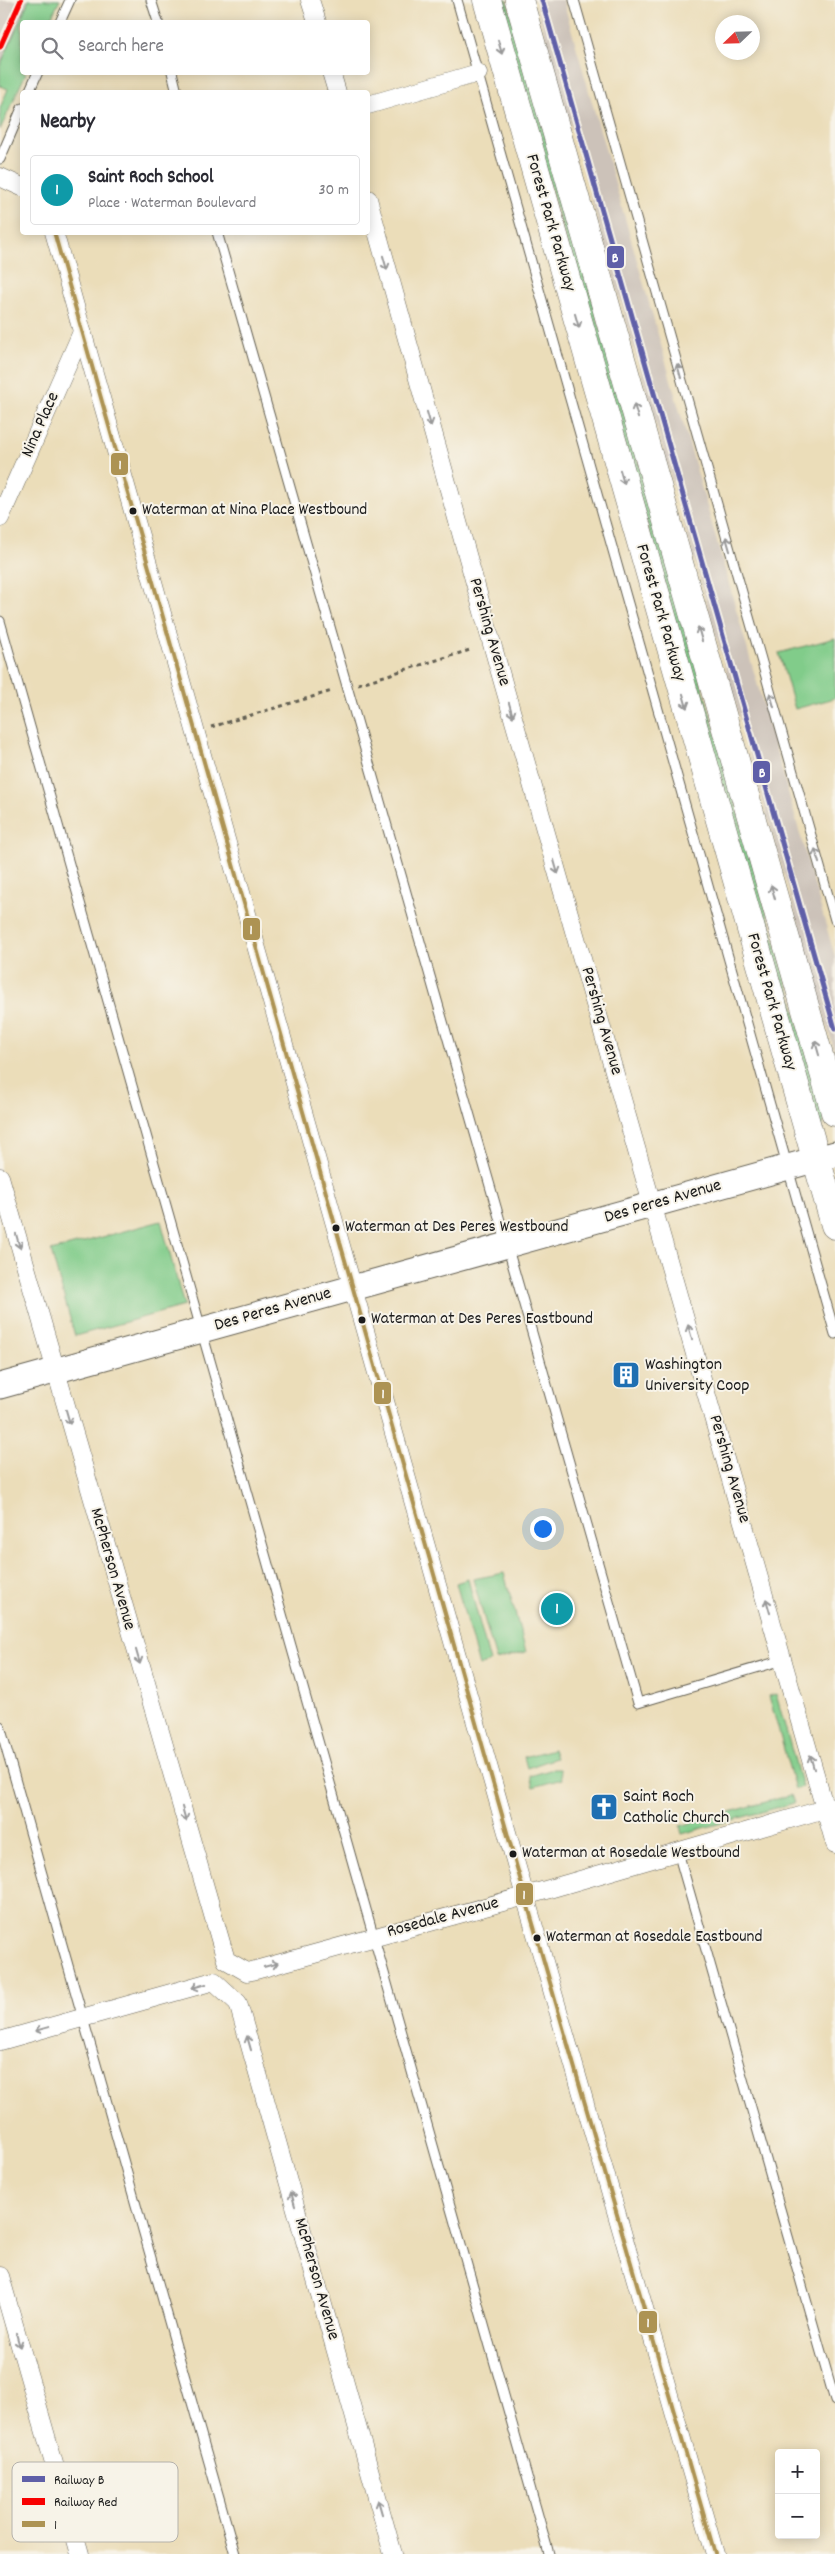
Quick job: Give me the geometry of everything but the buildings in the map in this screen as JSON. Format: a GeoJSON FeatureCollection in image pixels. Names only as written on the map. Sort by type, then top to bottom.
{"type":"FeatureCollection","features":[{"type":"Feature","properties":{"kind":"main road","name":"Forest Park Parkway"},"geometry":{"type":"LineString","coordinates":[[486,0],[826,1156],[835,1225]]}},
{"type":"Feature","properties":{"kind":"main road","name":"Forest Park Parkway"},"geometry":{"type":"LineString","coordinates":[[519,0],[835,1112]]}},
{"type":"Feature","properties":{"kind":"street"},"geometry":{"type":"LineString","coordinates":[[310,0],[316,20]]}},
{"type":"Feature","properties":{"kind":"street"},"geometry":{"type":"LineString","coordinates":[[370,104],[478,73]]}},
{"type":"Feature","properties":{"kind":"street"},"geometry":{"type":"LineString","coordinates":[[332,75],[336,90]]}},
{"type":"Feature","properties":{"kind":"street"},"geometry":{"type":"LineString","coordinates":[[0,177],[20,186]]}},
{"type":"Feature","properties":{"kind":"street","name":"Pershing Avenue"},"geometry":{"type":"LineString","coordinates":[[370,206],[494,653],[783,1660],[830,1808],[835,1844]]}},
{"type":"Feature","properties":{"kind":"street"},"geometry":{"type":"LineString","coordinates":[[55,235],[525,1896],[715,2554]]}},
{"type":"Feature","properties":{"kind":"street","name":"Nina Place"},"geometry":{"type":"LineString","coordinates":[[0,518],[82,332]]}},
{"type":"Feature","properties":{"kind":"street","name":"Des Peres Avenue"},"geometry":{"type":"LineString","coordinates":[[0,1386],[826,1156]]}},
{"type":"Feature","properties":{"kind":"street","name":"McPherson Avenue"},"geometry":{"type":"LineString","coordinates":[[0,1177],[226,1960]]}},
{"type":"Feature","properties":{"kind":"street","name":"Rosedale Avenue"},"geometry":{"type":"LineString","coordinates":[[226,1960],[247,1972],[525,1896],[830,1808]]}},
{"type":"Feature","properties":{"kind":"street","name":"McPherson Avenue"},"geometry":{"type":"LineString","coordinates":[[82,2018],[214,1981],[238,2003],[393,2554]]}},
{"type":"Feature","properties":{"kind":"street"},"geometry":{"type":"LineString","coordinates":[[0,2040],[82,2018]]}},
{"type":"Feature","properties":{"kind":"street"},"geometry":{"type":"LineString","coordinates":[[0,2276],[54,2462]]}},
{"type":"Feature","properties":{"kind":"lane"},"geometry":{"type":"LineString","coordinates":[[61,20],[70,0]]}},
{"type":"Feature","properties":{"kind":"lane"},"geometry":{"type":"LineString","coordinates":[[151,0],[157,20]]}},
{"type":"Feature","properties":{"kind":"lane"},"geometry":{"type":"LineString","coordinates":[[457,0],[835,1334]]}},
{"type":"Feature","properties":{"kind":"lane"},"geometry":{"type":"LineString","coordinates":[[574,0],[835,920]]}},
{"type":"Feature","properties":{"kind":"lane"},"geometry":{"type":"LineString","coordinates":[[30,90],[37,75]]}},
{"type":"Feature","properties":{"kind":"lane"},"geometry":{"type":"LineString","coordinates":[[173,75],[176,90]]}},
{"type":"Feature","properties":{"kind":"lane"},"geometry":{"type":"LineString","coordinates":[[0,159],[20,113]]}},
{"type":"Feature","properties":{"kind":"lane"},"geometry":{"type":"LineString","coordinates":[[218,235],[342,678],[508,1245],[638,1703],[783,1660]]}},
{"type":"Feature","properties":{"kind":"lane"},"geometry":{"type":"LineString","coordinates":[[0,620],[549,2554]]}},
{"type":"Feature","properties":{"kind":"lane"},"geometry":{"type":"LineString","coordinates":[[0,1726],[235,2554]]}},
{"type":"Feature","properties":{"kind":"lane"},"geometry":{"type":"LineString","coordinates":[[678,1852],[835,2400]]}},
{"type":"Feature","properties":{"kind":"shaded area"},"geometry":{"type":"Polygon","coordinates":[[[0,0],[29,0],[20,20],[0,66],[0,0]]]}},
{"type":"Feature","properties":{"kind":"shaded area"},"geometry":{"type":"Polygon","coordinates":[[[535,0],[563,0],[835,957],[835,1053],[535,0]]]}},
{"type":"Feature","properties":{"kind":"green space"},"geometry":{"type":"Polygon","coordinates":[[[29,0],[60,0],[50,20],[20,20],[29,0]]]}},
{"type":"Feature","properties":{"kind":"green space"},"geometry":{"type":"Polygon","coordinates":[[[497,0],[507,0],[825,1117],[823,1125],[819,1126],[497,0]]]}},
{"type":"Feature","properties":{"kind":"green space"},"geometry":{"type":"Polygon","coordinates":[[[20,20],[20,75],[25,75],[0,130],[0,108],[8,89],[0,86],[0,66],[20,20]]]}},
{"type":"Feature","properties":{"kind":"green space"},"geometry":{"type":"Polygon","coordinates":[[[835,638],[835,698],[795,709],[779,653],[835,638]]]}},
{"type":"Feature","properties":{"kind":"green space"},"geometry":{"type":"Polygon","coordinates":[[[161,1221],[184,1306],[75,1336],[51,1251],[161,1221]]]}},
{"type":"Feature","properties":{"kind":"green space"},"geometry":{"type":"Polygon","coordinates":[[[504,1573],[526,1652],[496,1660],[473,1579],[504,1573]]]}},
{"type":"Feature","properties":{"kind":"green space"},"geometry":{"type":"Polygon","coordinates":[[[468,1579],[490,1662],[479,1666],[456,1583],[468,1579]]]}},
{"type":"Feature","properties":{"kind":"green space"},"geometry":{"type":"Polygon","coordinates":[[[776,1694],[802,1787],[795,1789],[769,1696],[776,1694]]]}},
{"type":"Feature","properties":{"kind":"green space"},"geometry":{"type":"Polygon","coordinates":[[[553,1749],[556,1758],[527,1768],[524,1757],[553,1749]]]}},
{"type":"Feature","properties":{"kind":"green space"},"geometry":{"type":"Polygon","coordinates":[[[553,1769],[560,1769],[562,1779],[533,1787],[530,1776],[553,1769]]]}},
{"type":"Feature","properties":{"kind":"green space"},"geometry":{"type":"Polygon","coordinates":[[[791,1795],[794,1803],[682,1834],[680,1826],[791,1795]]]}},
{"type":"Feature","properties":{"kind":"rail line","name":"Red"},"geometry":{"type":"LineString","coordinates":[[0,47],[21,0]]}},
{"type":"Feature","properties":{"kind":"rail line","name":"B"},"geometry":{"type":"LineString","coordinates":[[542,0],[835,1029]]}},
{"type":"Feature","properties":{"kind":"transit line","name":"1"},"geometry":{"type":"LineString","coordinates":[[55,235],[525,1896],[715,2554]]}},
{"type":"Feature","properties":{"kind":"place","name":"Waterman at Nina Place Westbound"},"geometry":{"type":"Point","coordinates":[133,511]}},
{"type":"Feature","properties":{"kind":"place","name":"Waterman at Des Peres Westbound"},"geometry":{"type":"Point","coordinates":[336,1228]}},
{"type":"Feature","properties":{"kind":"place","name":"Waterman at Des Peres Eastbound"},"geometry":{"type":"Point","coordinates":[362,1320]}},
{"type":"Feature","properties":{"kind":"place","name":"Washington University Coop"},"geometry":{"type":"Point","coordinates":[626,1375]}},
{"type":"Feature","properties":{"kind":"place","name":"Saint Roch School"},"geometry":{"type":"Point","coordinates":[557,1609]}},
{"type":"Feature","properties":{"kind":"place","name":"Saint Roch Catholic Church"},"geometry":{"type":"Point","coordinates":[604,1807]}},
{"type":"Feature","properties":{"kind":"place","name":"Waterman at Rosedale Westbound"},"geometry":{"type":"Point","coordinates":[513,1854]}},
{"type":"Feature","properties":{"kind":"place","name":"Waterman at Rosedale Eastbound"},"geometry":{"type":"Point","coordinates":[537,1938]}}]}
